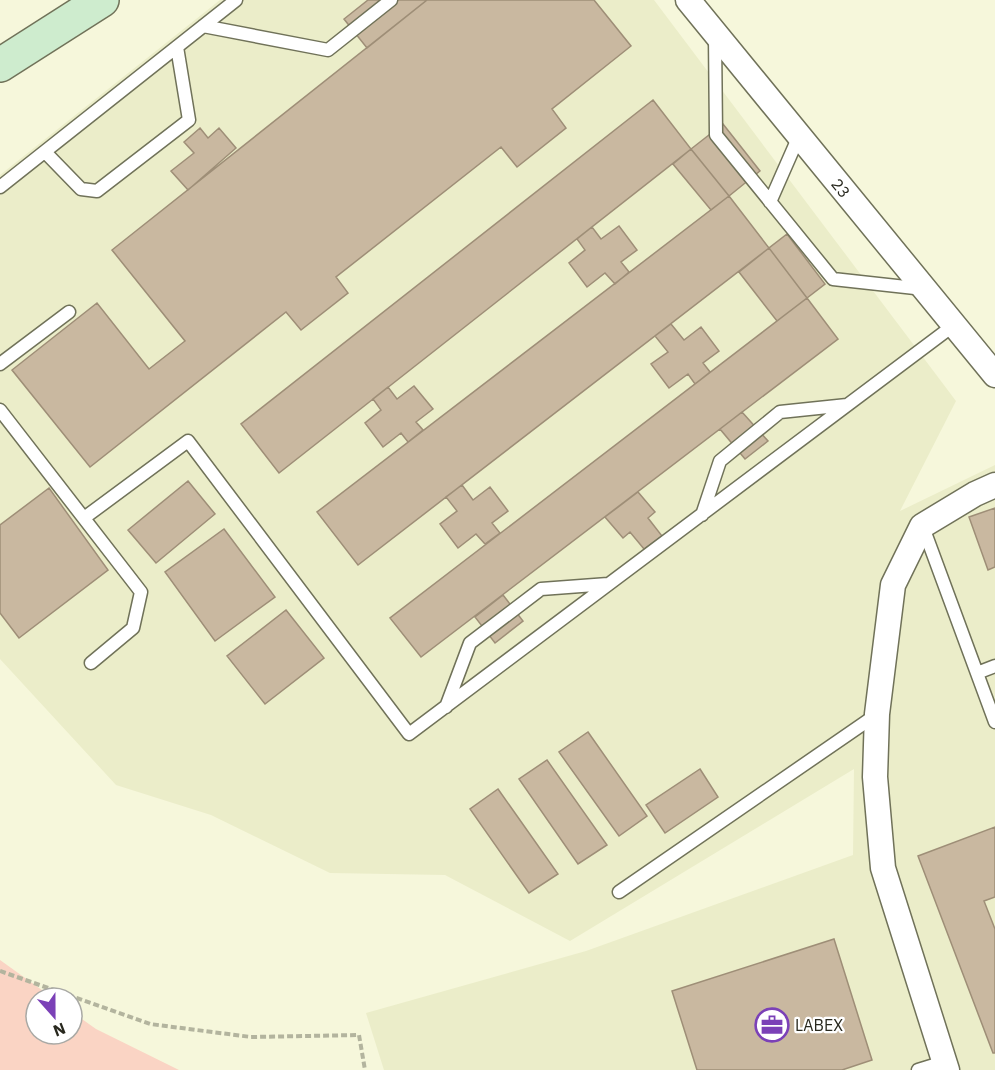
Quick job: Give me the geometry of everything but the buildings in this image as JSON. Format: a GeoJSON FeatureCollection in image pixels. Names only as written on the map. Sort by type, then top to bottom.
{"type":"FeatureCollection","features":[{"type":"Feature","properties":{"kind":"main road"},"geometry":{"type":"LineString","coordinates":[[0,65],[102,0]]}},
{"type":"Feature","properties":{"kind":"street","name":"23"},"geometry":{"type":"LineString","coordinates":[[688,0],[995,375]]}},
{"type":"Feature","properties":{"kind":"street"},"geometry":{"type":"LineString","coordinates":[[946,1066],[883,868],[875,777],[877,714],[893,585],[922,526],[975,494],[995,485]]}},
{"type":"Feature","properties":{"kind":"lane"},"geometry":{"type":"LineString","coordinates":[[0,187],[236,0]]}},
{"type":"Feature","properties":{"kind":"lane"},"geometry":{"type":"LineString","coordinates":[[203,26],[328,50],[391,0]]}},
{"type":"Feature","properties":{"kind":"lane"},"geometry":{"type":"LineString","coordinates":[[715,33],[716,135],[770,202],[833,279],[924,289]]}},
{"type":"Feature","properties":{"kind":"lane"},"geometry":{"type":"LineString","coordinates":[[45,152],[81,189],[97,191],[189,120],[177,46]]}},
{"type":"Feature","properties":{"kind":"lane"},"geometry":{"type":"LineString","coordinates":[[770,202],[799,136]]}},
{"type":"Feature","properties":{"kind":"lane"},"geometry":{"type":"LineString","coordinates":[[0,364],[69,312]]}},
{"type":"Feature","properties":{"kind":"lane"},"geometry":{"type":"LineString","coordinates":[[84,518],[188,441],[409,734],[954,325]]}},
{"type":"Feature","properties":{"kind":"lane"},"geometry":{"type":"LineString","coordinates":[[702,515],[720,461],[780,412],[848,405]]}},
{"type":"Feature","properties":{"kind":"lane"},"geometry":{"type":"LineString","coordinates":[[0,410],[141,592],[133,628],[91,663]]}},
{"type":"Feature","properties":{"kind":"lane"},"geometry":{"type":"LineString","coordinates":[[922,526],[995,722]]}},
{"type":"Feature","properties":{"kind":"lane"},"geometry":{"type":"LineString","coordinates":[[446,707],[470,642],[541,589],[609,584]]}},
{"type":"Feature","properties":{"kind":"lane"},"geometry":{"type":"LineString","coordinates":[[977,673],[995,666]]}},
{"type":"Feature","properties":{"kind":"lane"},"geometry":{"type":"LineString","coordinates":[[619,892],[877,714]]}},
{"type":"Feature","properties":{"kind":"lane"},"geometry":{"type":"LineString","coordinates":[[918,1070],[946,1066]]}},
{"type":"Feature","properties":{"kind":"path"},"geometry":{"type":"LineString","coordinates":[[0,971],[150,1024],[251,1037],[359,1035],[365,1070]]}},
{"type":"Feature","properties":{"kind":"shaded area"},"geometry":{"type":"Polygon","coordinates":[[[220,0],[654,0],[956,401],[900,511],[995,465],[995,1070],[384,1070],[366,1013],[586,951],[853,855],[854,769],[570,941],[445,875],[330,873],[211,815],[116,785],[0,659],[0,175],[220,0]]]}},
{"type":"Feature","properties":{"kind":"shaded area"},"geometry":{"type":"Polygon","coordinates":[[[0,960],[36,986],[24,986],[24,1046],[84,1046],[84,1020],[96,1029],[179,1070],[0,1070],[0,960]]]}},
{"type":"Feature","properties":{"kind":"place","name":"LABEX"},"geometry":{"type":"Point","coordinates":[772,1025]}}]}
